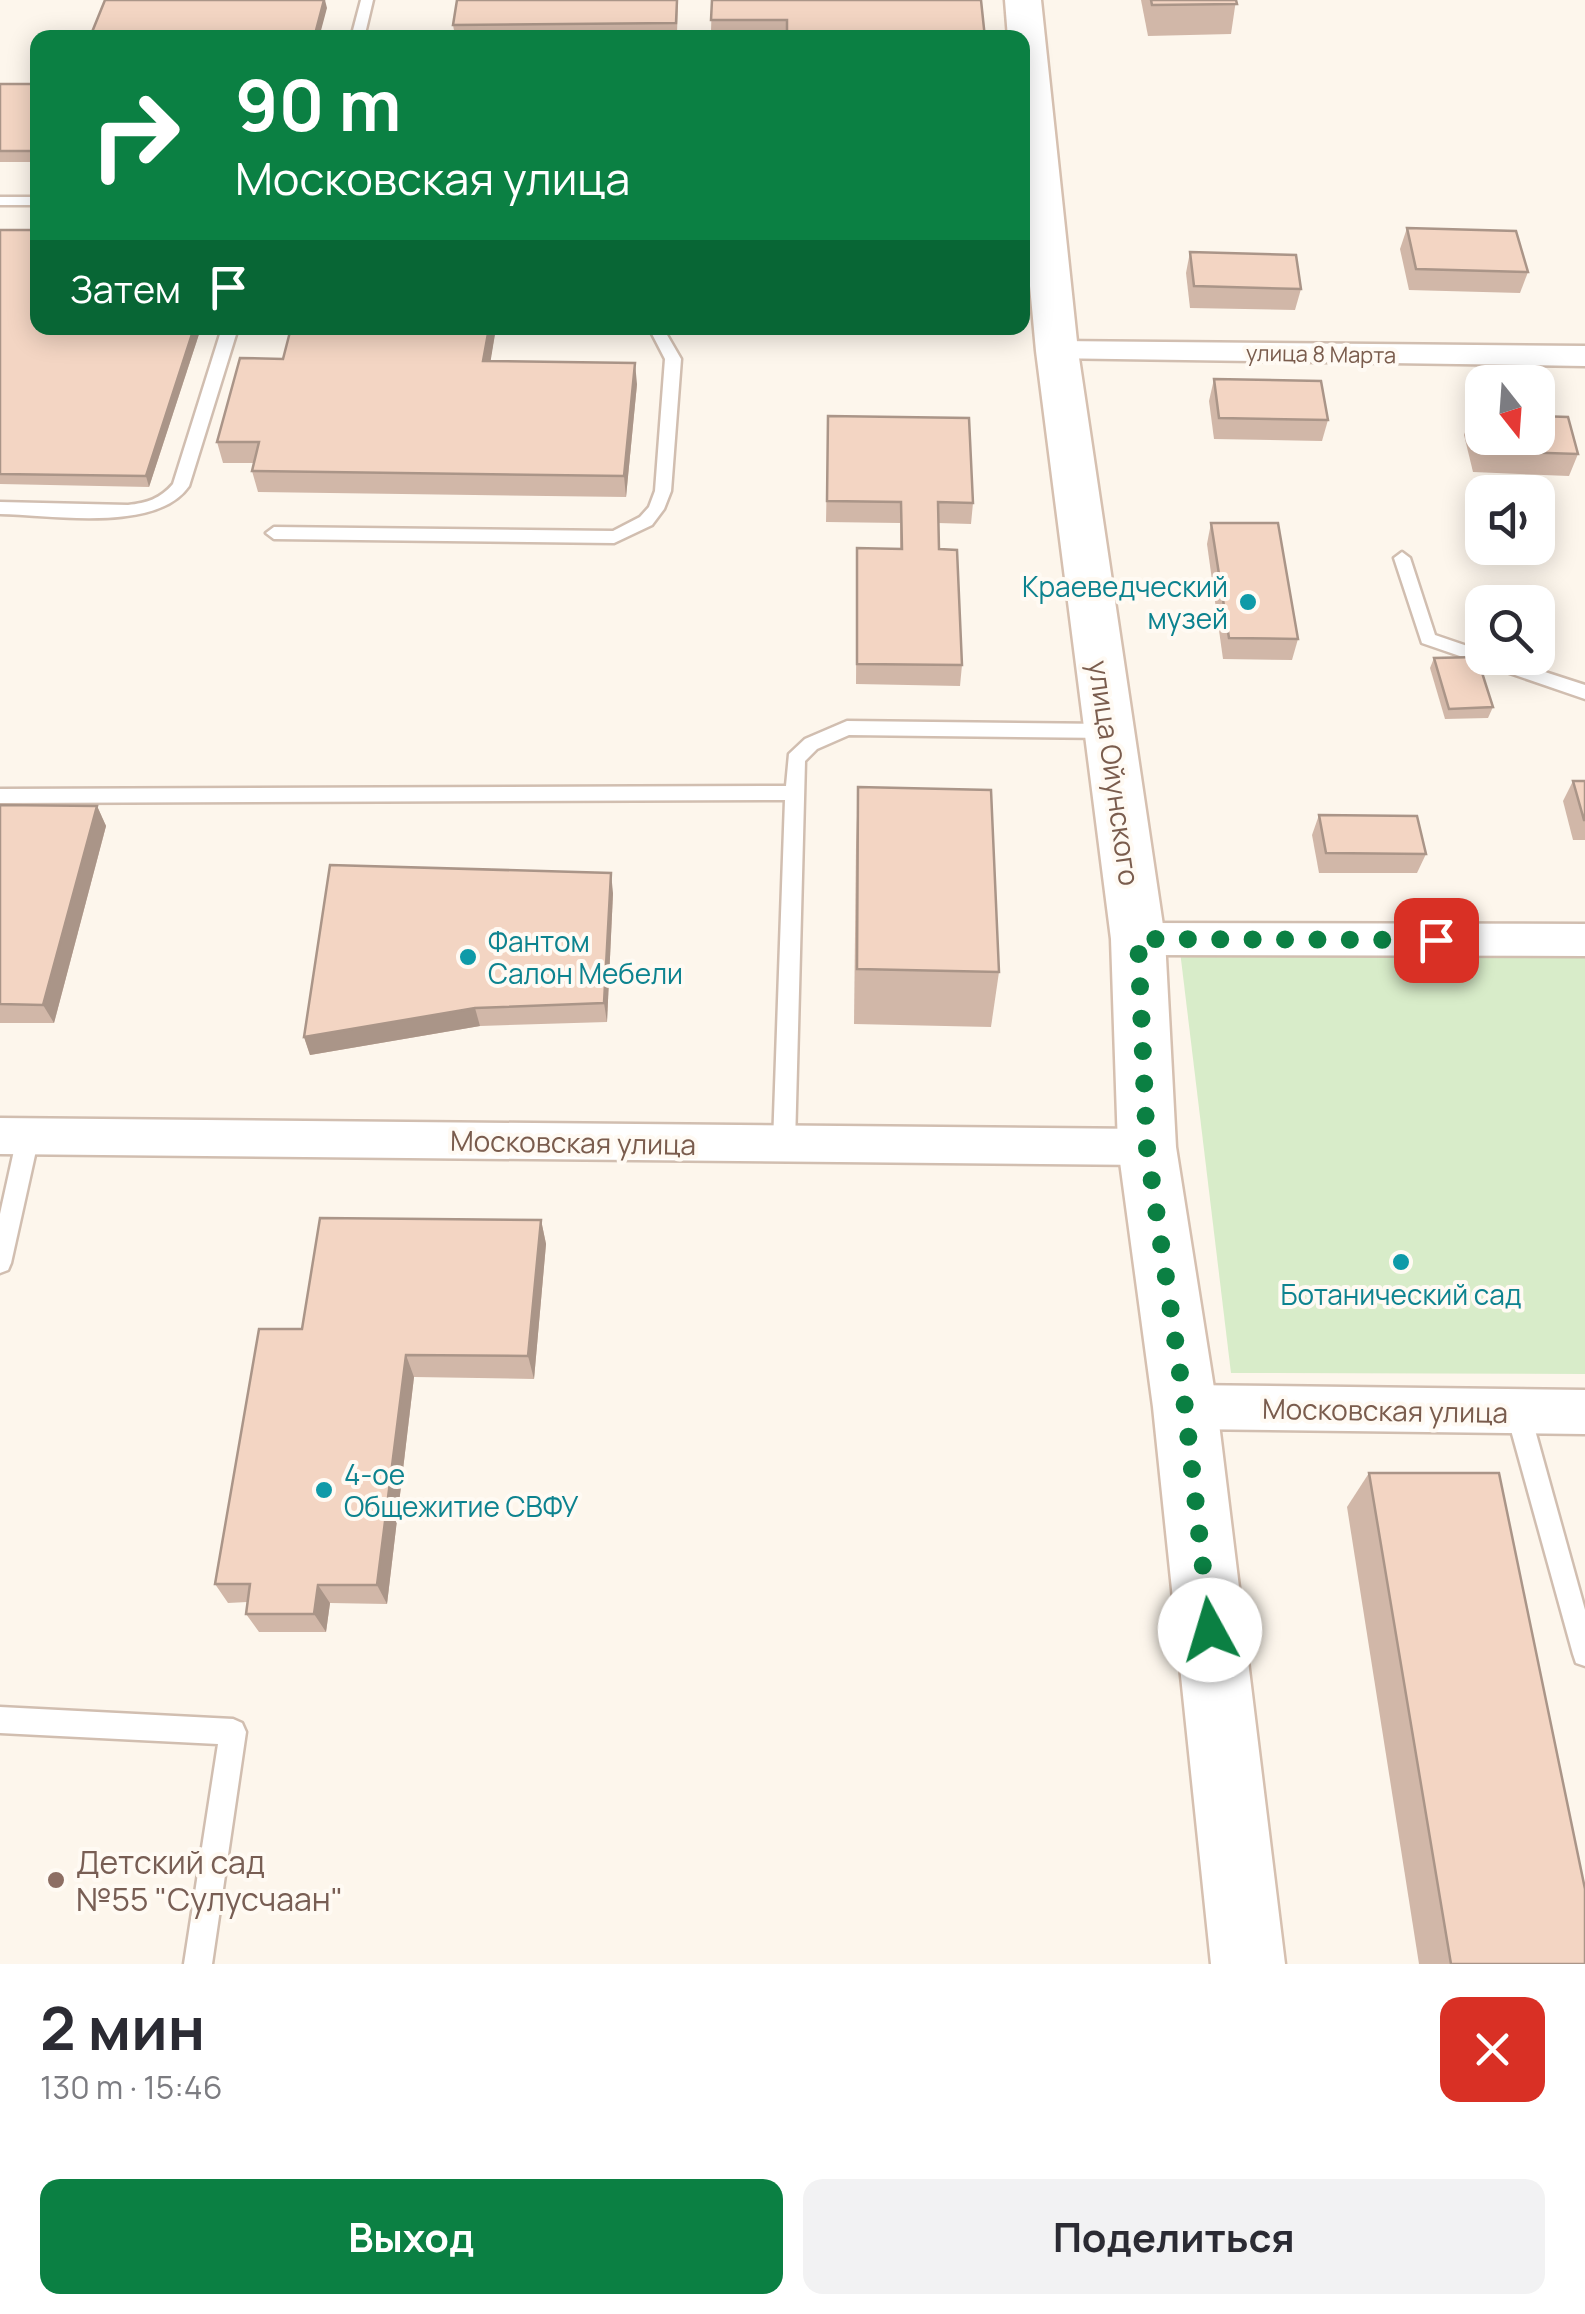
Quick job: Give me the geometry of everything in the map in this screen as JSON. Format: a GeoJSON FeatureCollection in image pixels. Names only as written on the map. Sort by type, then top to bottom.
{"type":"FeatureCollection","features":[{"type":"Feature","properties":{"kind":"main road","name":"улица Ойунского"},"geometry":{"type":"LineString","coordinates":[[1023,0],[1026,30]]}},
{"type":"Feature","properties":{"kind":"main road","name":"улица Ойунского"},"geometry":{"type":"LineString","coordinates":[[1030,72],[1057,351],[1138,939],[1147,1148],[1185,1407],[1248,1964]]}},
{"type":"Feature","properties":{"kind":"street","name":"улица 8 Марта"},"geometry":{"type":"LineString","coordinates":[[1057,351],[1585,356]]}},
{"type":"Feature","properties":{"kind":"street"},"geometry":{"type":"LineString","coordinates":[[1138,939],[1585,940]]}},
{"type":"Feature","properties":{"kind":"street","name":"Московская улица"},"geometry":{"type":"LineString","coordinates":[[14,1136],[1147,1148]]}},
{"type":"Feature","properties":{"kind":"street","name":"Московская улица"},"geometry":{"type":"LineString","coordinates":[[1185,1407],[1585,1412]]}},
{"type":"Feature","properties":{"kind":"lane"},"geometry":{"type":"LineString","coordinates":[[359,30],[367,0]]}},
{"type":"Feature","properties":{"kind":"lane"},"geometry":{"type":"LineString","coordinates":[[0,201],[30,202]]}},
{"type":"Feature","properties":{"kind":"lane"},"geometry":{"type":"LineString","coordinates":[[0,508],[147,510],[172,498],[182,486],[228,335]]}},
{"type":"Feature","properties":{"kind":"lane"},"geometry":{"type":"LineString","coordinates":[[274,533],[614,537],[633,530],[658,508],[663,490],[673,360],[660,335]]}},
{"type":"Feature","properties":{"kind":"lane"},"geometry":{"type":"LineString","coordinates":[[1402,558],[1428,638],[1465,651]]}},
{"type":"Feature","properties":{"kind":"lane"},"geometry":{"type":"LineString","coordinates":[[1535,675],[1585,692]]}},
{"type":"Feature","properties":{"kind":"lane"},"geometry":{"type":"LineString","coordinates":[[784,1144],[796,758],[810,744],[847,728],[1110,731]]}},
{"type":"Feature","properties":{"kind":"lane"},"geometry":{"type":"LineString","coordinates":[[0,796],[795,793]]}},
{"type":"Feature","properties":{"kind":"lane"},"geometry":{"type":"LineString","coordinates":[[0,1263],[14,1136]]}},
{"type":"Feature","properties":{"kind":"lane"},"geometry":{"type":"LineString","coordinates":[[1518,1412],[1585,1654]]}},
{"type":"Feature","properties":{"kind":"lane"},"geometry":{"type":"LineString","coordinates":[[0,1720],[232,1732],[198,1964]]}},
{"type":"Feature","properties":{"kind":"green space","name":"Ботанический сад"},"geometry":{"type":"Polygon","coordinates":[[[1180,951],[1585,954],[1585,1374],[1231,1373],[1180,951]]]}},
{"type":"Feature","properties":{"kind":"building"},"geometry":{"type":"Polygon","coordinates":[[[105,0],[324,0],[316,30],[93,30],[105,0]]]}},
{"type":"Feature","properties":{"kind":"building"},"geometry":{"type":"Polygon","coordinates":[[[457,0],[677,0],[676,23],[453,25],[457,0]]]}},
{"type":"Feature","properties":{"kind":"building"},"geometry":{"type":"Polygon","coordinates":[[[712,0],[981,0],[984,30],[787,30],[787,20],[711,20],[712,0]]]}},
{"type":"Feature","properties":{"kind":"building"},"geometry":{"type":"Polygon","coordinates":[[[1151,0],[1236,0],[1237,4],[1152,5],[1151,0]]]}},
{"type":"Feature","properties":{"kind":"building"},"geometry":{"type":"Polygon","coordinates":[[[0,84],[30,84],[30,151],[0,151],[0,84]]]}},
{"type":"Feature","properties":{"kind":"building"},"geometry":{"type":"Polygon","coordinates":[[[1407,228],[1516,231],[1528,272],[1416,269],[1407,228]]]}},
{"type":"Feature","properties":{"kind":"building"},"geometry":{"type":"Polygon","coordinates":[[[0,230],[30,230],[30,335],[192,335],[146,476],[0,474],[0,230]]]}},
{"type":"Feature","properties":{"kind":"building"},"geometry":{"type":"Polygon","coordinates":[[[1190,252],[1296,255],[1301,289],[1194,286],[1190,252]]]}},
{"type":"Feature","properties":{"kind":"building"},"geometry":{"type":"Polygon","coordinates":[[[289,335],[488,335],[483,361],[635,363],[624,476],[252,471],[259,442],[217,442],[240,358],[283,359],[289,335]]]}},
{"type":"Feature","properties":{"kind":"building"},"geometry":{"type":"Polygon","coordinates":[[[1214,379],[1321,381],[1328,420],[1219,418],[1214,379]]]}},
{"type":"Feature","properties":{"kind":"building"},"geometry":{"type":"Polygon","coordinates":[[[828,416],[969,418],[973,503],[938,502],[939,549],[957,550],[962,665],[857,664],[857,548],[902,549],[901,502],[827,501],[828,416]]]}},
{"type":"Feature","properties":{"kind":"building"},"geometry":{"type":"Polygon","coordinates":[[[1555,417],[1568,417],[1578,454],[1555,453],[1555,417]]]}},
{"type":"Feature","properties":{"kind":"building","name":"Краеведческий музей"},"geometry":{"type":"Polygon","coordinates":[[[1211,523],[1278,523],[1298,639],[1229,638],[1211,523]]]}},
{"type":"Feature","properties":{"kind":"building"},"geometry":{"type":"Polygon","coordinates":[[[1465,657],[1465,675],[1483,675],[1493,707],[1449,709],[1434,658],[1465,657]]]}},
{"type":"Feature","properties":{"kind":"building"},"geometry":{"type":"Polygon","coordinates":[[[1573,781],[1585,781],[1585,820],[1584,820],[1573,781]]]}},
{"type":"Feature","properties":{"kind":"building"},"geometry":{"type":"Polygon","coordinates":[[[858,787],[991,790],[999,972],[857,969],[858,787]]]}},
{"type":"Feature","properties":{"kind":"building"},"geometry":{"type":"Polygon","coordinates":[[[0,805],[97,806],[43,1005],[0,1004],[0,805]]]}},
{"type":"Feature","properties":{"kind":"building"},"geometry":{"type":"Polygon","coordinates":[[[1319,815],[1417,816],[1426,854],[1326,853],[1319,815]]]}},
{"type":"Feature","properties":{"kind":"building","name":"Фантом Салон Мебели"},"geometry":{"type":"Polygon","coordinates":[[[330,865],[611,873],[604,1003],[475,1008],[304,1037],[330,865]]]}},
{"type":"Feature","properties":{"kind":"building"},"geometry":{"type":"Polygon","coordinates":[[[320,1218],[541,1220],[528,1356],[406,1355],[377,1585],[318,1585],[314,1614],[246,1614],[250,1584],[215,1584],[259,1329],[302,1329],[320,1218]]]}},
{"type":"Feature","properties":{"kind":"building"},"geometry":{"type":"Polygon","coordinates":[[[1369,1473],[1499,1473],[1585,1889],[1585,1964],[1451,1964],[1369,1473]]]}},
{"type":"Feature","properties":{"kind":"place","name":"Краеведческий музей"},"geometry":{"type":"Point","coordinates":[1248,602]}},
{"type":"Feature","properties":{"kind":"place","name":"Фантом Салон Мебели"},"geometry":{"type":"Point","coordinates":[468,957]}},
{"type":"Feature","properties":{"kind":"place","name":"Ботанический сад"},"geometry":{"type":"Point","coordinates":[1401,1262]}},
{"type":"Feature","properties":{"kind":"place","name":"4-ое Общежитие СВФУ"},"geometry":{"type":"Point","coordinates":[324,1490]}},
{"type":"Feature","properties":{"kind":"place","name":"Детский сад №55 \"Сулусчаан\""},"geometry":{"type":"Point","coordinates":[56,1880]}},
{"type":"Feature","properties":{"kind":"route"},"geometry":{"type":"LineString","coordinates":[[1210,1630],[1185,1407],[1147,1148],[1138,939],[1436,940]]}}]}
